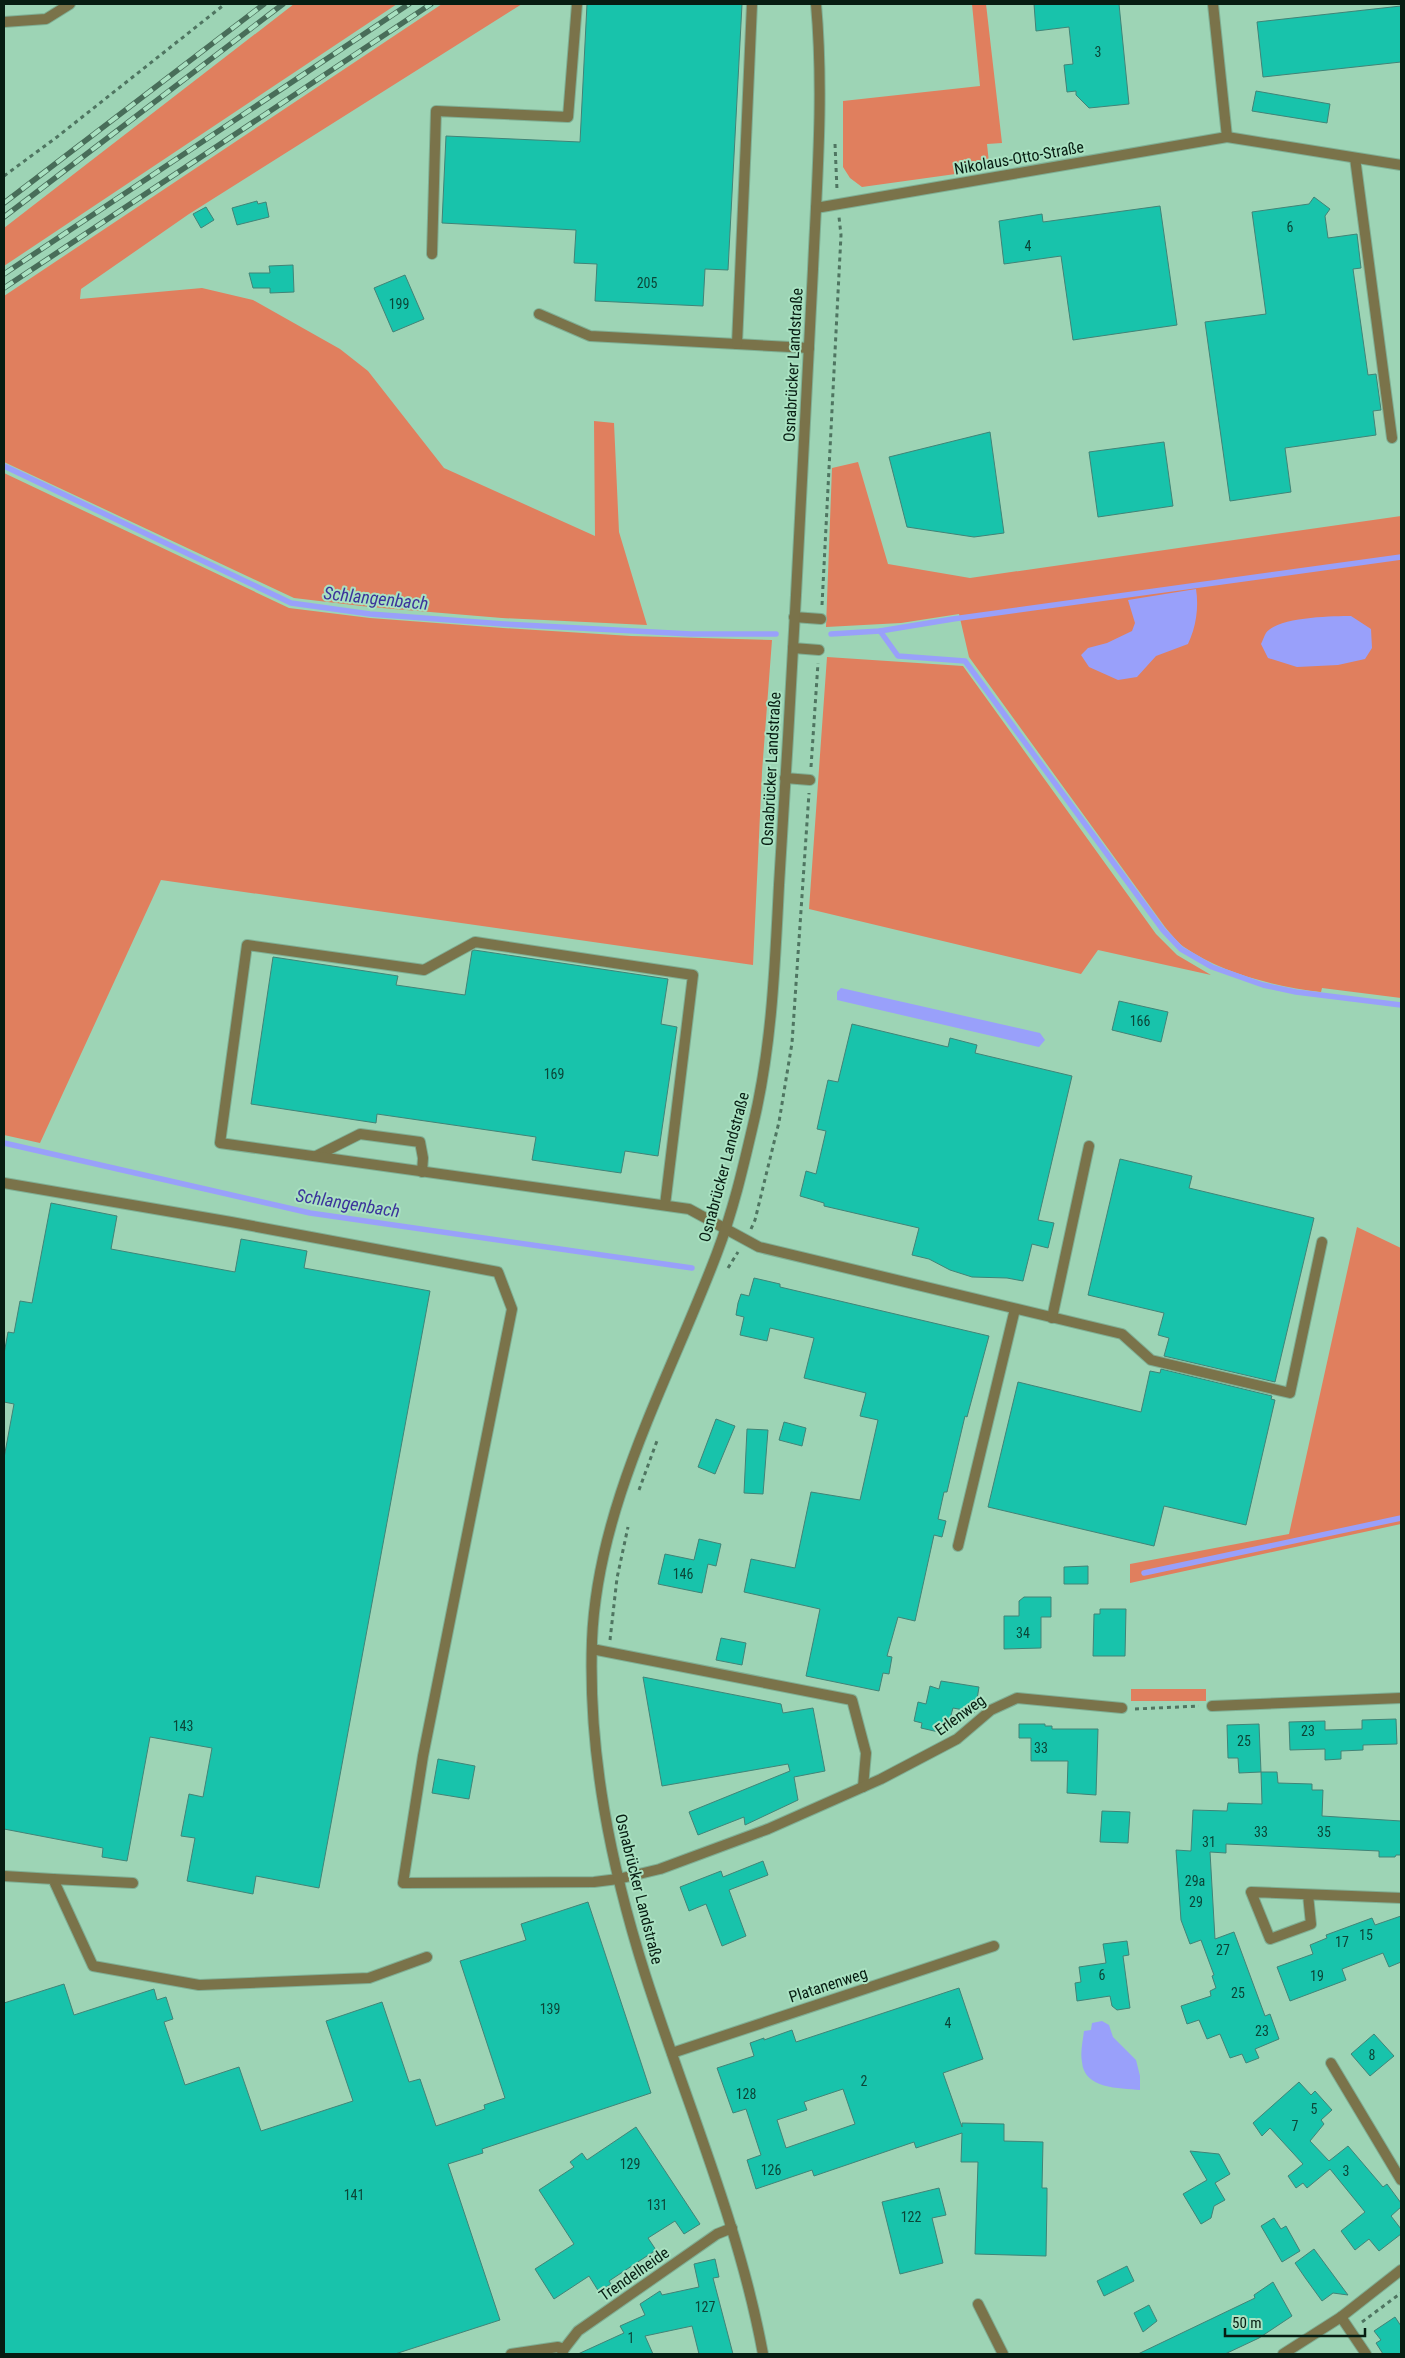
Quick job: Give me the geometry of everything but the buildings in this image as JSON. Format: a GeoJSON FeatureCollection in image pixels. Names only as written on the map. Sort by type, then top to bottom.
{"type":"FeatureCollection","features":[{"type":"Feature","properties":{"kind":"street"},"geometry":{"type":"LineString","coordinates":[[4,22],[46,19],[70,4]]}},
{"type":"Feature","properties":{"kind":"street"},"geometry":{"type":"LineString","coordinates":[[432,254],[436,111],[568,117],[577,4]]}},
{"type":"Feature","properties":{"kind":"street"},"geometry":{"type":"LineString","coordinates":[[736,344],[752,4]]}},
{"type":"Feature","properties":{"kind":"street","name":"Osnabrücker Landstraße"},"geometry":{"type":"LineString","coordinates":[[763,2354],[757,2320],[732,2228],[644,1973],[618,1879],[607,1833],[600,1784],[594,1721],[592,1649],[599,1576],[615,1510],[671,1362],[727,1228],[755,1117],[767,1039],[774,967],[793,648],[816,208],[819,42],[816,4]]}},
{"type":"Feature","properties":{"kind":"street"},"geometry":{"type":"LineString","coordinates":[[1213,4],[1227,137]]}},
{"type":"Feature","properties":{"kind":"street","name":"Nikolaus-Otto-Straße"},"geometry":{"type":"LineString","coordinates":[[816,208],[1227,137],[1401,166]]}},
{"type":"Feature","properties":{"kind":"street"},"geometry":{"type":"LineString","coordinates":[[1355,158],[1392,438]]}},
{"type":"Feature","properties":{"kind":"street"},"geometry":{"type":"LineString","coordinates":[[539,314],[590,336],[809,348]]}},
{"type":"Feature","properties":{"kind":"street"},"geometry":{"type":"LineString","coordinates":[[794,617],[821,619]]}},
{"type":"Feature","properties":{"kind":"street"},"geometry":{"type":"LineString","coordinates":[[793,648],[819,650]]}},
{"type":"Feature","properties":{"kind":"street"},"geometry":{"type":"LineString","coordinates":[[785,778],[810,780]]}},
{"type":"Feature","properties":{"kind":"street"},"geometry":{"type":"LineString","coordinates":[[665,1205],[694,975],[475,942],[424,970],[248,945],[220,1142],[689,1209],[759,1247],[1122,1334],[1151,1360],[1290,1393],[1322,1242]]}},
{"type":"Feature","properties":{"kind":"street"},"geometry":{"type":"LineString","coordinates":[[316,1156],[360,1134],[420,1142],[423,1158],[422,1172]]}},
{"type":"Feature","properties":{"kind":"street"},"geometry":{"type":"LineString","coordinates":[[1052,1318],[1089,1146]]}},
{"type":"Feature","properties":{"kind":"street"},"geometry":{"type":"LineString","coordinates":[[4,1182],[498,1272],[512,1309],[423,1756],[403,1883],[594,1882],[618,1879],[660,1869],[768,1829],[863,1787],[866,1753],[852,1700],[592,1649]]}},
{"type":"Feature","properties":{"kind":"street"},"geometry":{"type":"LineString","coordinates":[[958,1546],[1015,1309]]}},
{"type":"Feature","properties":{"kind":"street","name":"Erlenweg"},"geometry":{"type":"LineString","coordinates":[[863,1787],[957,1739],[991,1710],[1017,1698],[1122,1708]]}},
{"type":"Feature","properties":{"kind":"street"},"geometry":{"type":"LineString","coordinates":[[1212,1706],[1401,1698]]}},
{"type":"Feature","properties":{"kind":"street"},"geometry":{"type":"LineString","coordinates":[[4,1876],[133,1883]]}},
{"type":"Feature","properties":{"kind":"street"},"geometry":{"type":"LineString","coordinates":[[54,1879],[93,1966],[199,1985],[369,1978],[427,1957]]}},
{"type":"Feature","properties":{"kind":"street"},"geometry":{"type":"LineString","coordinates":[[1308,1895],[1311,1924],[1270,1939],[1251,1892],[1401,1898]]}},
{"type":"Feature","properties":{"kind":"street","name":"Platanenweg"},"geometry":{"type":"LineString","coordinates":[[672,2053],[994,1946]]}},
{"type":"Feature","properties":{"kind":"street"},"geometry":{"type":"LineString","coordinates":[[1331,2063],[1401,2180]]}},
{"type":"Feature","properties":{"kind":"street","name":"Trendelheide"},"geometry":{"type":"LineString","coordinates":[[563,2351],[578,2332],[717,2234],[732,2228]]}},
{"type":"Feature","properties":{"kind":"street"},"geometry":{"type":"LineString","coordinates":[[1282,2354],[1341,2317],[1401,2270]]}},
{"type":"Feature","properties":{"kind":"street"},"geometry":{"type":"LineString","coordinates":[[978,2304],[1003,2354]]}},
{"type":"Feature","properties":{"kind":"street"},"geometry":{"type":"LineString","coordinates":[[1341,2317],[1366,2354]]}},
{"type":"Feature","properties":{"kind":"street"},"geometry":{"type":"LineString","coordinates":[[511,2354],[558,2347],[563,2351]]}},
{"type":"Feature","properties":{"kind":"path"},"geometry":{"type":"LineString","coordinates":[[4,176],[57,137],[225,4]]}},
{"type":"Feature","properties":{"kind":"path"},"geometry":{"type":"LineString","coordinates":[[1122,1708],[1212,1706]]}},
{"type":"Feature","properties":{"kind":"shaded area"},"geometry":{"type":"Polygon","coordinates":[[[294,4],[397,4],[4,266],[4,228],[294,4]]]}},
{"type":"Feature","properties":{"kind":"shaded area"},"geometry":{"type":"Polygon","coordinates":[[[442,4],[522,4],[189,214],[81,289],[80,299],[202,288],[253,300],[340,349],[368,371],[444,468],[595,536],[594,421],[614,423],[619,532],[647,625],[502,618],[370,607],[294,598],[4,462],[4,296],[442,4]]]}},
{"type":"Feature","properties":{"kind":"shaded area"},"geometry":{"type":"Polygon","coordinates":[[[972,4],[986,4],[1002,143],[987,144],[989,163],[977,171],[862,187],[850,178],[843,167],[843,101],[980,86],[972,4]]]}},
{"type":"Feature","properties":{"kind":"shaded area"},"geometry":{"type":"Polygon","coordinates":[[[858,462],[888,564],[970,578],[1401,516],[1401,998],[1322,988],[1321,992],[1286,987],[1232,971],[1199,956],[1181,945],[1165,927],[969,657],[959,614],[901,623],[826,627],[832,468],[858,462]]]}},
{"type":"Feature","properties":{"kind":"shaded area"},"geometry":{"type":"Polygon","coordinates":[[[4,473],[289,608],[370,618],[503,628],[631,636],[772,640],[762,772],[753,965],[161,880],[40,1143],[4,1135],[4,473]]]}},
{"type":"Feature","properties":{"kind":"shaded area"},"geometry":{"type":"Polygon","coordinates":[[[827,657],[963,666],[1156,934],[1177,955],[1211,975],[1098,950],[1081,974],[809,909],[827,657]]]}},
{"type":"Feature","properties":{"kind":"shaded area"},"geometry":{"type":"Polygon","coordinates":[[[1357,1227],[1401,1248],[1401,1524],[1130,1583],[1130,1564],[1289,1534],[1357,1227]]]}},
{"type":"Feature","properties":{"kind":"shaded area"},"geometry":{"type":"Polygon","coordinates":[[[1131,1689],[1206,1689],[1206,1701],[1131,1701],[1131,1689]]]}},
{"type":"Feature","properties":{"kind":"water"},"geometry":{"type":"Polygon","coordinates":[[[1196,589],[1196,617],[1188,644],[1156,656],[1137,677],[1118,680],[1089,667],[1081,655],[1088,648],[1107,643],[1132,631],[1135,623],[1128,600],[1196,589]]]}},
{"type":"Feature","properties":{"kind":"water"},"geometry":{"type":"Polygon","coordinates":[[[1332,616],[1351,616],[1371,629],[1372,648],[1365,659],[1338,665],[1297,667],[1268,658],[1261,644],[1266,633],[1281,624],[1332,616]]]}},
{"type":"Feature","properties":{"kind":"water"},"geometry":{"type":"Polygon","coordinates":[[[841,988],[1040,1033],[1045,1040],[1039,1047],[837,1000],[837,992],[841,988]]]}},
{"type":"Feature","properties":{"kind":"water"},"geometry":{"type":"Polygon","coordinates":[[[1102,2021],[1109,2025],[1113,2037],[1136,2060],[1140,2076],[1140,2090],[1104,2085],[1096,2082],[1084,2071],[1081,2054],[1084,2031],[1091,2030],[1092,2023],[1102,2021]]]}},
{"type":"Feature","properties":{"kind":"waterway","name":"Schlangenbach"},"geometry":{"type":"LineString","coordinates":[[4,466],[291,603],[370,614],[504,624],[691,634],[776,634]]}},
{"type":"Feature","properties":{"kind":"waterway"},"geometry":{"type":"LineString","coordinates":[[831,634],[880,631],[953,619],[1401,557]]}},
{"type":"Feature","properties":{"kind":"waterway"},"geometry":{"type":"LineString","coordinates":[[880,631],[898,656],[965,661],[1163,930],[1181,949],[1212,967],[1263,985],[1296,992],[1401,1005]]}},
{"type":"Feature","properties":{"kind":"waterway","name":"Schlangenbach"},"geometry":{"type":"LineString","coordinates":[[4,1143],[310,1213],[692,1268]]}},
{"type":"Feature","properties":{"kind":"waterway"},"geometry":{"type":"LineString","coordinates":[[1144,1573],[1401,1518]]}},
{"type":"Feature","properties":{"kind":"railway"},"geometry":{"type":"LineString","coordinates":[[4,203],[264,4]]}},
{"type":"Feature","properties":{"kind":"railway"},"geometry":{"type":"LineString","coordinates":[[4,217],[283,4]]}},
{"type":"Feature","properties":{"kind":"railway"},"geometry":{"type":"LineString","coordinates":[[4,274],[409,4]]}},
{"type":"Feature","properties":{"kind":"railway"},"geometry":{"type":"LineString","coordinates":[[4,288],[431,4]]}}]}
